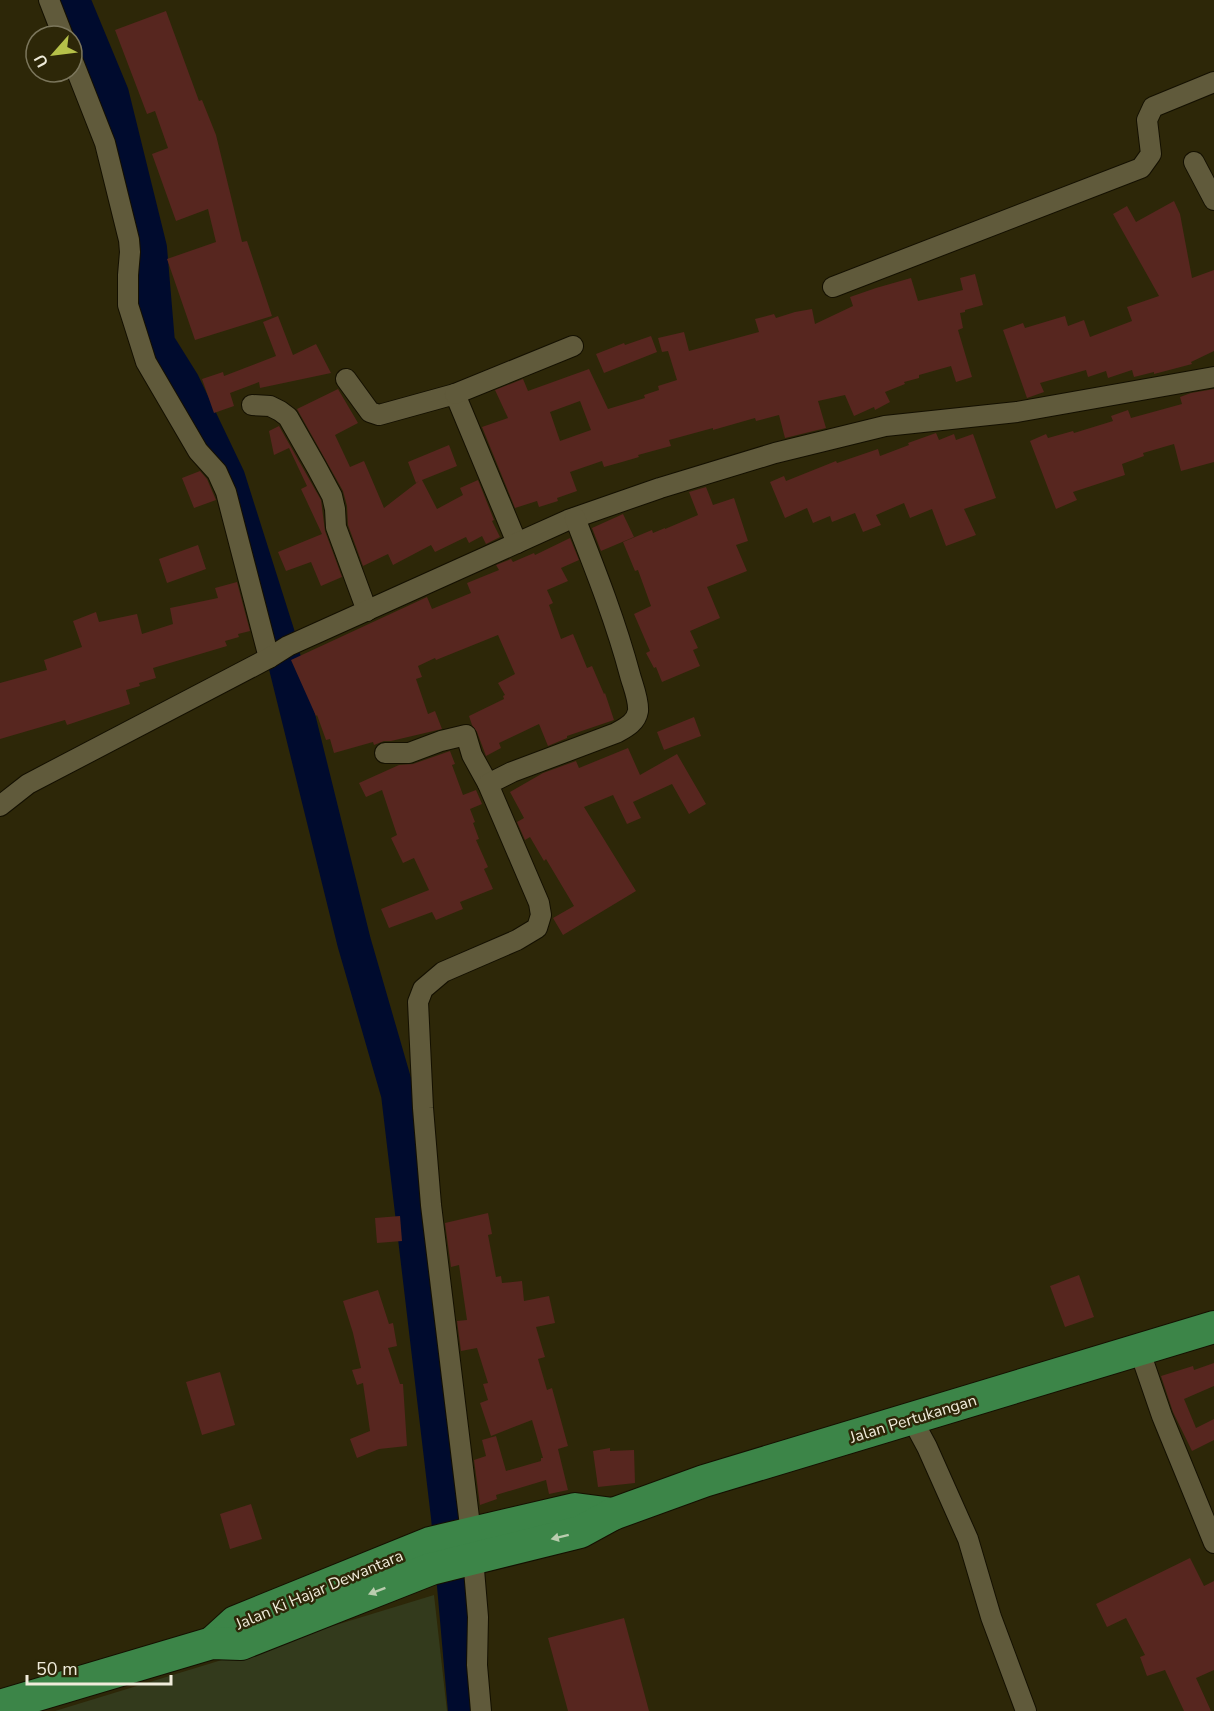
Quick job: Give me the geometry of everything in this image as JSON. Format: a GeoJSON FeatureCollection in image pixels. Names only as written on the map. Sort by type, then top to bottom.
{"type":"FeatureCollection","features":[{"type":"Feature","properties":{"kind":"main road","name":"Jalan Pertukangan"},"geometry":{"type":"LineString","coordinates":[[454,1551],[574,1509],[613,1514],[704,1481],[1214,1327]]}},
{"type":"Feature","properties":{"kind":"main road","name":"Jalan Ki Hajar Dewantara"},"geometry":{"type":"LineString","coordinates":[[13,1706],[212,1643],[241,1644],[454,1551]]}},
{"type":"Feature","properties":{"kind":"street"},"geometry":{"type":"LineString","coordinates":[[49,0],[58,24]]}},
{"type":"Feature","properties":{"kind":"street"},"geometry":{"type":"LineString","coordinates":[[833,287],[1141,168],[1151,154],[1147,120],[1153,107],[1214,82]]}},
{"type":"Feature","properties":{"kind":"street"},"geometry":{"type":"LineString","coordinates":[[82,84],[105,143],[129,240],[128,304],[146,362],[198,451],[217,472],[226,492],[278,652]]}},
{"type":"Feature","properties":{"kind":"street"},"geometry":{"type":"LineString","coordinates":[[1194,162],[1214,200]]}},
{"type":"Feature","properties":{"kind":"street"},"geometry":{"type":"LineString","coordinates":[[346,379],[370,412],[379,415],[454,394],[573,346]]}},
{"type":"Feature","properties":{"kind":"street"},"geometry":{"type":"LineString","coordinates":[[0,806],[28,784],[278,652],[575,518],[660,488],[775,453],[885,426],[1017,412],[1214,377]]}},
{"type":"Feature","properties":{"kind":"street"},"geometry":{"type":"LineString","coordinates":[[454,394],[517,543]]}},
{"type":"Feature","properties":{"kind":"street"},"geometry":{"type":"LineString","coordinates":[[252,405],[270,406],[288,417],[317,468],[332,496],[336,527],[366,611]]}},
{"type":"Feature","properties":{"kind":"street"},"geometry":{"type":"LineString","coordinates":[[488,784],[512,772],[616,733],[631,724],[638,712],[624,651],[575,518]]}},
{"type":"Feature","properties":{"kind":"street"},"geometry":{"type":"LineString","coordinates":[[385,753],[409,753],[441,741],[466,735],[472,755],[488,784],[539,903],[541,915],[537,928],[517,940],[443,972],[423,989],[418,1002],[423,1108],[454,1551],[478,1617],[477,1665],[481,1711]]}},
{"type":"Feature","properties":{"kind":"street"},"geometry":{"type":"LineString","coordinates":[[1139,1349],[1162,1416],[1214,1543]]}},
{"type":"Feature","properties":{"kind":"street"},"geometry":{"type":"LineString","coordinates":[[912,1419],[968,1539],[994,1626],[1026,1711]]}},
{"type":"Feature","properties":{"kind":"green space"},"geometry":{"type":"Polygon","coordinates":[[[434,1595],[447,1711],[55,1711],[434,1595]]]}},
{"type":"Feature","properties":{"kind":"building"},"geometry":{"type":"Polygon","coordinates":[[[166,11],[199,101],[202,100],[216,135],[242,242],[247,241],[272,316],[195,340],[167,259],[216,242],[208,209],[176,221],[152,154],[168,148],[155,111],[147,114],[115,30],[166,11]]]}},
{"type":"Feature","properties":{"kind":"building"},"geometry":{"type":"Polygon","coordinates":[[[1174,201],[1180,214],[1192,278],[1214,270],[1214,351],[1191,362],[1192,364],[1134,377],[1132,370],[1108,378],[1106,371],[1088,377],[1086,370],[1040,383],[1044,392],[1027,398],[1003,330],[1023,323],[1025,328],[1065,316],[1068,326],[1084,320],[1090,337],[1132,321],[1127,307],[1159,296],[1113,214],[1127,206],[1136,222],[1174,201]]]}},
{"type":"Feature","properties":{"kind":"building"},"geometry":{"type":"Polygon","coordinates":[[[975,274],[983,305],[960,313],[963,328],[958,330],[972,377],[956,382],[951,366],[919,375],[919,378],[904,382],[905,384],[885,392],[890,402],[875,410],[874,407],[854,416],[845,395],[818,401],[826,428],[785,438],[779,415],[756,421],[755,418],[669,440],[671,446],[638,455],[639,457],[604,467],[602,461],[570,472],[577,491],[557,498],[558,501],[539,507],[537,501],[515,508],[482,427],[508,418],[495,390],[523,379],[528,391],[589,369],[608,409],[645,398],[644,395],[659,390],[658,386],[677,380],[668,351],[662,352],[658,338],[684,332],[689,351],[759,332],[755,319],[774,314],[776,318],[812,309],[815,324],[853,306],[850,297],[876,288],[911,278],[918,301],[963,290],[960,278],[975,274]],[[580,401],[550,412],[560,441],[591,430],[580,401]]]}},
{"type":"Feature","properties":{"kind":"building"},"geometry":{"type":"Polygon","coordinates":[[[278,316],[293,355],[316,344],[331,373],[260,388],[259,382],[230,393],[234,406],[214,413],[202,379],[223,372],[224,376],[276,356],[263,322],[278,316]]]}},
{"type":"Feature","properties":{"kind":"building"},"geometry":{"type":"Polygon","coordinates":[[[651,336],[657,352],[604,373],[596,354],[651,336]]]}},
{"type":"Feature","properties":{"kind":"building"},"geometry":{"type":"Polygon","coordinates":[[[338,389],[358,423],[335,435],[350,467],[364,461],[384,508],[419,481],[416,483],[408,462],[449,445],[457,466],[422,480],[437,509],[463,495],[460,488],[478,480],[500,537],[486,544],[482,536],[469,543],[466,537],[435,552],[431,545],[393,565],[388,554],[363,566],[348,525],[343,491],[297,409],[338,389]]]}},
{"type":"Feature","properties":{"kind":"building"},"geometry":{"type":"Polygon","coordinates":[[[1214,389],[1214,462],[1181,471],[1174,444],[1143,453],[1144,456],[1122,464],[1125,475],[1073,492],[1077,500],[1056,509],[1030,441],[1046,434],[1048,438],[1073,431],[1074,433],[1113,421],[1111,416],[1128,410],[1131,418],[1182,404],[1180,397],[1214,389]]]}},
{"type":"Feature","properties":{"kind":"building"},"geometry":{"type":"Polygon","coordinates":[[[279,426],[321,500],[325,531],[342,577],[321,586],[311,562],[286,571],[278,552],[322,534],[301,489],[307,486],[289,448],[274,455],[269,431],[279,426]]]}},
{"type":"Feature","properties":{"kind":"building"},"geometry":{"type":"Polygon","coordinates":[[[936,433],[939,440],[954,434],[956,440],[973,434],[996,498],[964,509],[976,535],[946,546],[932,509],[910,518],[904,503],[876,515],[881,525],[863,532],[855,513],[832,522],[830,516],[813,523],[807,508],[785,518],[770,482],[784,476],[786,481],[836,461],[837,463],[878,449],[880,456],[936,433]]]}},
{"type":"Feature","properties":{"kind":"building"},"geometry":{"type":"Polygon","coordinates":[[[200,471],[207,479],[216,500],[194,508],[182,478],[200,471]]]}},
{"type":"Feature","properties":{"kind":"building"},"geometry":{"type":"Polygon","coordinates":[[[706,487],[713,505],[734,498],[748,541],[736,545],[747,571],[707,587],[720,618],[690,631],[698,648],[693,650],[700,666],[662,682],[656,667],[654,668],[646,653],[650,651],[634,614],[651,606],[638,570],[635,571],[623,542],[652,530],[653,533],[665,529],[698,515],[689,492],[706,487]]]}},
{"type":"Feature","properties":{"kind":"building"},"geometry":{"type":"Polygon","coordinates":[[[623,514],[634,537],[601,551],[592,528],[623,514]]]}},
{"type":"Feature","properties":{"kind":"building"},"geometry":{"type":"Polygon","coordinates":[[[570,538],[579,560],[561,568],[568,581],[547,590],[553,603],[549,605],[561,639],[573,634],[587,668],[592,666],[605,693],[614,720],[567,736],[548,746],[539,724],[499,743],[501,748],[486,756],[469,716],[504,699],[505,695],[498,683],[515,674],[498,635],[418,666],[422,677],[416,679],[428,714],[435,711],[442,729],[374,745],[373,742],[334,753],[330,739],[326,740],[291,660],[427,597],[432,609],[471,593],[467,583],[499,570],[496,565],[511,559],[513,562],[534,553],[535,555],[570,538]]]}},
{"type":"Feature","properties":{"kind":"building"},"geometry":{"type":"Polygon","coordinates":[[[198,545],[206,569],[167,583],[159,559],[198,545]]]}},
{"type":"Feature","properties":{"kind":"building"},"geometry":{"type":"Polygon","coordinates":[[[237,582],[250,631],[225,641],[227,646],[153,668],[156,678],[126,690],[130,704],[67,725],[65,720],[0,739],[0,683],[47,670],[44,660],[82,647],[73,621],[96,612],[99,622],[137,614],[142,634],[173,624],[170,608],[218,598],[215,588],[237,582]]]}},
{"type":"Feature","properties":{"kind":"building"},"geometry":{"type":"Polygon","coordinates":[[[694,717],[701,736],[664,750],[657,732],[694,717]]]}},
{"type":"Feature","properties":{"kind":"building"},"geometry":{"type":"Polygon","coordinates":[[[628,748],[640,775],[677,754],[706,804],[689,814],[672,784],[633,802],[641,818],[627,824],[613,795],[584,807],[636,891],[563,935],[553,918],[574,906],[530,837],[525,840],[517,822],[524,818],[510,792],[543,773],[576,761],[579,768],[628,748]]]}},
{"type":"Feature","properties":{"kind":"building"},"geometry":{"type":"Polygon","coordinates":[[[450,751],[455,764],[452,765],[463,795],[476,790],[482,804],[470,809],[479,839],[476,840],[488,867],[484,869],[493,889],[460,902],[463,909],[436,920],[432,912],[389,928],[381,909],[429,890],[414,858],[403,863],[391,838],[397,835],[382,790],[366,797],[359,783],[399,765],[413,764],[450,751]]]}},
{"type":"Feature","properties":{"kind":"building"},"geometry":{"type":"Polygon","coordinates":[[[488,1213],[492,1234],[488,1235],[496,1277],[501,1276],[502,1283],[522,1281],[524,1301],[549,1296],[555,1323],[536,1327],[545,1357],[538,1359],[547,1390],[552,1388],[568,1446],[558,1449],[568,1490],[549,1494],[546,1480],[496,1495],[497,1499],[480,1505],[474,1460],[486,1456],[482,1440],[496,1436],[506,1471],[541,1461],[543,1458],[532,1420],[491,1436],[480,1403],[488,1400],[483,1384],[488,1383],[477,1348],[461,1351],[457,1321],[467,1320],[459,1265],[451,1267],[445,1223],[488,1213]]]}},
{"type":"Feature","properties":{"kind":"building"},"geometry":{"type":"Polygon","coordinates":[[[400,1216],[402,1241],[377,1243],[375,1218],[400,1216]]]}},
{"type":"Feature","properties":{"kind":"building"},"geometry":{"type":"Polygon","coordinates":[[[1079,1275],[1094,1317],[1065,1327],[1050,1286],[1079,1275]]]}},
{"type":"Feature","properties":{"kind":"building"},"geometry":{"type":"Polygon","coordinates":[[[378,1290],[389,1324],[393,1323],[397,1346],[388,1348],[400,1384],[403,1384],[407,1446],[379,1449],[357,1458],[350,1439],[370,1431],[363,1383],[357,1385],[352,1370],[361,1368],[343,1301],[378,1290]]]}},
{"type":"Feature","properties":{"kind":"building"},"geometry":{"type":"Polygon","coordinates":[[[1214,1363],[1214,1386],[1184,1399],[1196,1428],[1214,1419],[1214,1440],[1192,1451],[1173,1412],[1161,1376],[1193,1366],[1194,1370],[1214,1363]]]}},
{"type":"Feature","properties":{"kind":"building"},"geometry":{"type":"Polygon","coordinates":[[[220,1372],[235,1425],[202,1435],[186,1382],[220,1372]]]}},
{"type":"Feature","properties":{"kind":"building"},"geometry":{"type":"Polygon","coordinates":[[[610,1448],[610,1451],[634,1450],[635,1483],[598,1487],[593,1451],[610,1448]]]}},
{"type":"Feature","properties":{"kind":"building"},"geometry":{"type":"Polygon","coordinates":[[[251,1504],[262,1539],[230,1549],[220,1514],[251,1504]]]}},
{"type":"Feature","properties":{"kind":"building"},"geometry":{"type":"Polygon","coordinates":[[[1190,1558],[1204,1586],[1214,1581],[1214,1670],[1196,1678],[1211,1711],[1184,1711],[1165,1670],[1147,1676],[1140,1657],[1145,1655],[1126,1618],[1107,1627],[1096,1604],[1190,1558]]]}},
{"type":"Feature","properties":{"kind":"building"},"geometry":{"type":"Polygon","coordinates":[[[624,1618],[649,1711],[568,1711],[548,1638],[624,1618]]]}},
{"type":"Feature","properties":{"kind":"waterway"},"geometry":{"type":"LineString","coordinates":[[73,0],[112,94],[150,248],[158,343],[183,383],[228,477],[278,635],[354,942],[398,1094],[448,1517],[465,1711]]}}]}
